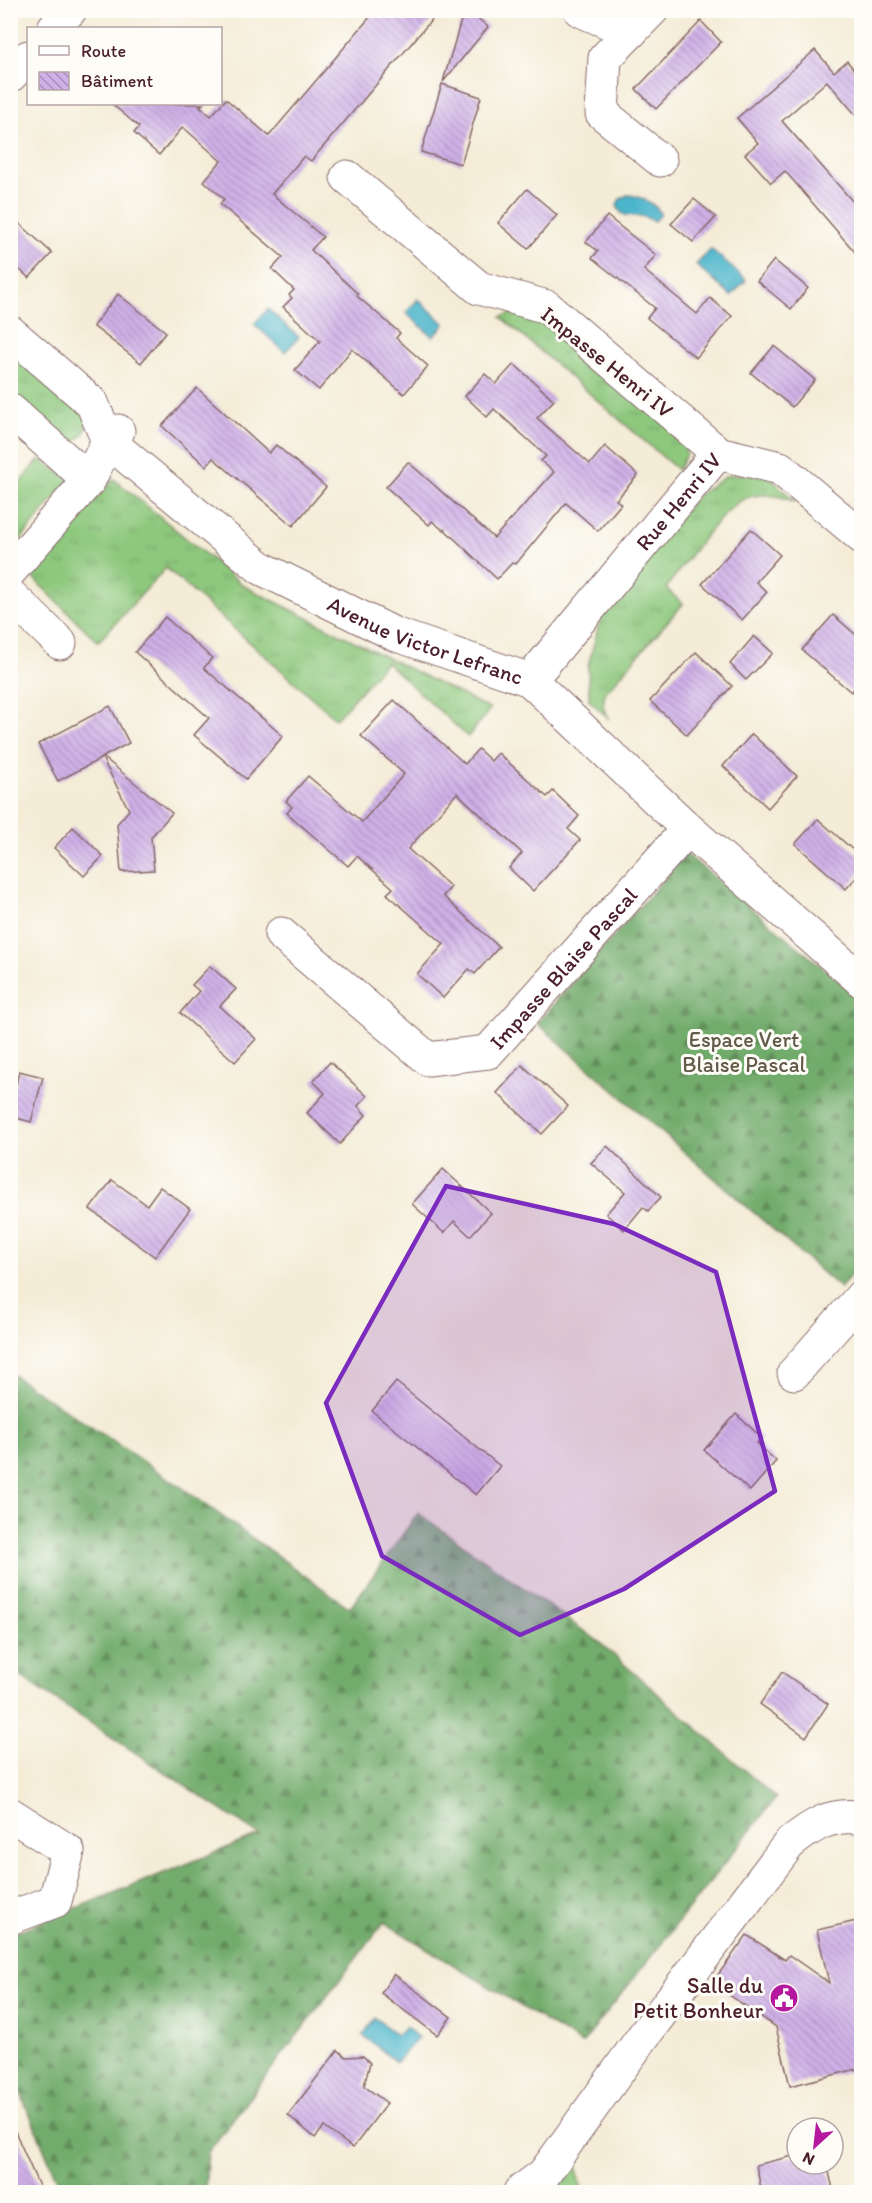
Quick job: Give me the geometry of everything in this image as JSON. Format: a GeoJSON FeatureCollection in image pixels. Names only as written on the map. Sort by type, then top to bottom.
{"type":"FeatureCollection","features":[{"type":"Feature","properties":{"kind":"street"},"geometry":{"type":"LineString","coordinates":[[55,27],[70,10]]}},
{"type":"Feature","properties":{"kind":"street"},"geometry":{"type":"LineString","coordinates":[[580,10],[641,21]]}},
{"type":"Feature","properties":{"kind":"street"},"geometry":{"type":"LineString","coordinates":[[641,21],[605,58],[602,113],[660,160]]}},
{"type":"Feature","properties":{"kind":"street"},"geometry":{"type":"LineString","coordinates":[[10,76],[27,58]]}},
{"type":"Feature","properties":{"kind":"street","name":"Impasse Henri IV"},"geometry":{"type":"LineString","coordinates":[[347,177],[478,288],[548,307],[718,453]]}},
{"type":"Feature","properties":{"kind":"street","name":"Avenue Victor Lefranc"},"geometry":{"type":"LineString","coordinates":[[10,332],[92,403],[113,436],[261,568],[394,634],[530,680],[688,829],[861,981]]}},
{"type":"Feature","properties":{"kind":"street"},"geometry":{"type":"LineString","coordinates":[[10,410],[89,480]]}},
{"type":"Feature","properties":{"kind":"street"},"geometry":{"type":"LineString","coordinates":[[10,571],[89,480],[113,436]]}},
{"type":"Feature","properties":{"kind":"street","name":"Rue Henri IV"},"geometry":{"type":"LineString","coordinates":[[530,680],[718,453],[780,468],[861,537]]}},
{"type":"Feature","properties":{"kind":"street"},"geometry":{"type":"LineString","coordinates":[[10,595],[60,643]]}},
{"type":"Feature","properties":{"kind":"street","name":"Impasse Blaise Pascal"},"geometry":{"type":"LineString","coordinates":[[280,934],[428,1059],[488,1052],[688,829]]}},
{"type":"Feature","properties":{"kind":"street"},"geometry":{"type":"LineString","coordinates":[[794,1373],[861,1296]]}},
{"type":"Feature","properties":{"kind":"street"},"geometry":{"type":"LineString","coordinates":[[10,1814],[68,1851],[55,1901],[10,1918]]}},
{"type":"Feature","properties":{"kind":"street"},"geometry":{"type":"LineString","coordinates":[[520,2193],[544,2174],[642,2038],[789,1844],[809,1827],[833,1817],[861,1818]]}},
{"type":"Feature","properties":{"kind":"highlighted area"},"geometry":{"type":"Polygon","coordinates":[[[446,1186],[614,1224],[716,1272],[775,1491],[624,1589],[520,1635],[382,1556],[326,1403],[446,1186]]]}},
{"type":"Feature","properties":{"kind":"green space"},"geometry":{"type":"Polygon","coordinates":[[[519,311],[555,328],[684,436],[686,454],[678,470],[501,317],[519,311]]]}},
{"type":"Feature","properties":{"kind":"green space"},"geometry":{"type":"Polygon","coordinates":[[[10,348],[87,417],[86,430],[72,445],[11,391],[10,348]]]}},
{"type":"Feature","properties":{"kind":"green space"},"geometry":{"type":"Polygon","coordinates":[[[40,459],[70,479],[11,552],[11,493],[40,459]]]}},
{"type":"Feature","properties":{"kind":"green space"},"geometry":{"type":"Polygon","coordinates":[[[748,474],[769,477],[796,502],[769,495],[749,497],[733,506],[713,527],[666,588],[683,604],[605,693],[603,706],[609,719],[589,700],[588,666],[603,609],[698,495],[728,475],[748,474]]]}},
{"type":"Feature","properties":{"kind":"green space"},"geometry":{"type":"Polygon","coordinates":[[[114,479],[244,586],[490,709],[468,737],[386,662],[336,719],[166,568],[98,642],[29,574],[114,479]]]}},
{"type":"Feature","properties":{"kind":"green space","name":"Espace Vert Blaise Pascal"},"geometry":{"type":"Polygon","coordinates":[[[686,854],[861,999],[861,1263],[840,1288],[537,1023],[686,854]]]}},
{"type":"Feature","properties":{"kind":"green space"},"geometry":{"type":"Polygon","coordinates":[[[10,1373],[177,1484],[350,1608],[418,1513],[598,1641],[776,1798],[582,2044],[384,1922],[208,2152],[205,2192],[62,2192],[11,2070],[11,1934],[259,1835],[11,1670],[10,1373]]]}},
{"type":"Feature","properties":{"kind":"green space"},"geometry":{"type":"Polygon","coordinates":[[[575,2162],[583,2192],[553,2192],[575,2162]]]}},
{"type":"Feature","properties":{"kind":"water"},"geometry":{"type":"Polygon","coordinates":[[[627,195],[649,202],[657,208],[660,216],[654,221],[643,216],[623,214],[617,206],[619,200],[627,195]]]}},
{"type":"Feature","properties":{"kind":"water"},"geometry":{"type":"Polygon","coordinates":[[[711,249],[746,280],[731,296],[696,265],[711,249]]]}},
{"type":"Feature","properties":{"kind":"water"},"geometry":{"type":"Polygon","coordinates":[[[418,299],[445,324],[433,337],[406,313],[418,299]]]}},
{"type":"Feature","properties":{"kind":"water"},"geometry":{"type":"Polygon","coordinates":[[[268,309],[299,337],[285,352],[254,324],[268,309]]]}},
{"type":"Feature","properties":{"kind":"water"},"geometry":{"type":"Polygon","coordinates":[[[375,2018],[397,2035],[406,2027],[418,2038],[396,2062],[363,2035],[375,2018]]]}},
{"type":"Feature","properties":{"kind":"building"},"geometry":{"type":"Polygon","coordinates":[[[376,10],[440,10],[311,161],[304,156],[272,194],[323,237],[311,250],[358,294],[357,296],[400,333],[396,338],[428,366],[404,394],[352,349],[319,390],[295,370],[320,341],[283,307],[292,298],[289,295],[294,290],[272,269],[283,257],[220,204],[224,199],[204,181],[221,161],[183,127],[159,155],[134,133],[139,127],[113,105],[202,105],[200,106],[211,116],[226,99],[269,136],[376,10]]]}},
{"type":"Feature","properties":{"kind":"building"},"geometry":{"type":"Polygon","coordinates":[[[464,10],[468,10],[488,27],[443,82],[464,10]]]}},
{"type":"Feature","properties":{"kind":"building"},"geometry":{"type":"Polygon","coordinates":[[[701,21],[721,42],[656,109],[636,89],[701,21]]]}},
{"type":"Feature","properties":{"kind":"building"},"geometry":{"type":"Polygon","coordinates":[[[815,50],[834,72],[847,61],[861,78],[861,121],[827,81],[782,121],[861,211],[861,259],[785,171],[771,183],[745,154],[758,143],[737,118],[815,50]]]}},
{"type":"Feature","properties":{"kind":"building"},"geometry":{"type":"Polygon","coordinates":[[[442,84],[481,97],[461,164],[421,152],[442,84]]]}},
{"type":"Feature","properties":{"kind":"building"},"geometry":{"type":"Polygon","coordinates":[[[527,189],[557,215],[528,249],[498,223],[527,189]]]}},
{"type":"Feature","properties":{"kind":"building"},"geometry":{"type":"Polygon","coordinates":[[[694,199],[716,217],[693,242],[671,224],[694,199]]]}},
{"type":"Feature","properties":{"kind":"building"},"geometry":{"type":"Polygon","coordinates":[[[10,215],[52,253],[29,278],[10,261],[10,215]]]}},
{"type":"Feature","properties":{"kind":"building"},"geometry":{"type":"Polygon","coordinates":[[[607,216],[656,255],[644,270],[697,314],[710,298],[732,316],[696,358],[647,318],[655,308],[592,258],[598,251],[586,242],[607,216]]]}},
{"type":"Feature","properties":{"kind":"building"},"geometry":{"type":"Polygon","coordinates":[[[774,260],[808,288],[791,309],[757,281],[774,260]]]}},
{"type":"Feature","properties":{"kind":"building"},"geometry":{"type":"Polygon","coordinates":[[[118,294],[166,332],[141,363],[93,326],[118,294]]]}},
{"type":"Feature","properties":{"kind":"building"},"geometry":{"type":"Polygon","coordinates":[[[774,346],[815,380],[792,407],[751,373],[774,346]]]}},
{"type":"Feature","properties":{"kind":"building"},"geometry":{"type":"Polygon","coordinates":[[[514,364],[554,400],[537,418],[590,464],[605,446],[638,475],[616,500],[621,504],[598,531],[566,503],[516,564],[512,563],[497,579],[444,529],[432,521],[429,525],[386,487],[408,462],[494,538],[554,472],[541,461],[546,456],[494,409],[487,417],[465,396],[485,374],[496,384],[514,364]]]}},
{"type":"Feature","properties":{"kind":"building"},"geometry":{"type":"Polygon","coordinates":[[[197,388],[269,453],[276,445],[326,487],[293,526],[213,458],[206,466],[162,426],[197,388]]]}},
{"type":"Feature","properties":{"kind":"building"},"geometry":{"type":"Polygon","coordinates":[[[751,529],[780,555],[756,582],[767,592],[742,620],[702,584],[751,529]]]}},
{"type":"Feature","properties":{"kind":"building"},"geometry":{"type":"Polygon","coordinates":[[[833,615],[861,639],[861,681],[851,692],[802,650],[833,615]]]}},
{"type":"Feature","properties":{"kind":"building"},"geometry":{"type":"Polygon","coordinates":[[[165,617],[212,658],[204,668],[283,736],[246,779],[194,735],[209,718],[135,652],[165,617]]]}},
{"type":"Feature","properties":{"kind":"building"},"geometry":{"type":"Polygon","coordinates":[[[754,636],[773,653],[746,680],[730,664],[754,636]]]}},
{"type":"Feature","properties":{"kind":"building"},"geometry":{"type":"Polygon","coordinates":[[[696,652],[732,686],[687,735],[650,701],[696,652]]]}},
{"type":"Feature","properties":{"kind":"building"},"geometry":{"type":"Polygon","coordinates":[[[394,700],[465,764],[478,749],[491,761],[498,753],[547,797],[553,791],[579,816],[568,829],[580,840],[533,891],[509,868],[522,853],[457,793],[408,849],[451,887],[443,896],[499,947],[475,974],[469,969],[443,998],[417,974],[444,944],[387,894],[393,888],[357,856],[348,866],[287,813],[292,807],[286,801],[308,776],[362,822],[404,774],[361,736],[394,700]]]}},
{"type":"Feature","properties":{"kind":"building"},"geometry":{"type":"Polygon","coordinates":[[[110,706],[129,743],[103,757],[172,813],[151,837],[154,870],[121,872],[117,824],[129,810],[102,758],[58,781],[38,744],[110,706]]]}},
{"type":"Feature","properties":{"kind":"building"},"geometry":{"type":"Polygon","coordinates":[[[752,734],[797,776],[768,808],[723,766],[752,734]]]}},
{"type":"Feature","properties":{"kind":"building"},"geometry":{"type":"Polygon","coordinates":[[[818,819],[861,857],[861,872],[846,889],[795,844],[818,819]]]}},
{"type":"Feature","properties":{"kind":"building"},"geometry":{"type":"Polygon","coordinates":[[[73,827],[103,856],[84,876],[54,848],[73,827]]]}},
{"type":"Feature","properties":{"kind":"building"},"geometry":{"type":"Polygon","coordinates":[[[210,966],[236,989],[220,1006],[256,1039],[235,1062],[180,1013],[199,991],[192,985],[210,966]]]}},
{"type":"Feature","properties":{"kind":"building"},"geometry":{"type":"Polygon","coordinates":[[[330,1062],[367,1096],[358,1106],[366,1115],[340,1144],[307,1113],[325,1093],[313,1081],[330,1062]]]}},
{"type":"Feature","properties":{"kind":"building"},"geometry":{"type":"Polygon","coordinates":[[[522,1065],[568,1106],[542,1134],[497,1093],[522,1065]]]}},
{"type":"Feature","properties":{"kind":"building"},"geometry":{"type":"Polygon","coordinates":[[[19,1071],[43,1077],[31,1122],[10,1116],[10,1083],[16,1085],[19,1071]]]}},
{"type":"Feature","properties":{"kind":"building"},"geometry":{"type":"Polygon","coordinates":[[[607,1146],[661,1197],[648,1211],[643,1207],[624,1230],[606,1214],[625,1192],[591,1163],[607,1146]]]}},
{"type":"Feature","properties":{"kind":"building"},"geometry":{"type":"Polygon","coordinates":[[[443,1169],[491,1213],[470,1236],[454,1221],[444,1233],[412,1204],[443,1169]]]}},
{"type":"Feature","properties":{"kind":"building"},"geometry":{"type":"Polygon","coordinates":[[[112,1180],[147,1205],[160,1187],[190,1209],[155,1257],[90,1209],[112,1180]]]}},
{"type":"Feature","properties":{"kind":"building"},"geometry":{"type":"Polygon","coordinates":[[[396,1382],[500,1466],[476,1495],[372,1411],[396,1382]]]}},
{"type":"Feature","properties":{"kind":"building"},"geometry":{"type":"Polygon","coordinates":[[[736,1414],[762,1438],[757,1443],[776,1461],[750,1491],[704,1450],[736,1414]]]}},
{"type":"Feature","properties":{"kind":"building"},"geometry":{"type":"Polygon","coordinates":[[[782,1672],[828,1704],[806,1737],[760,1704],[782,1672]]]}},
{"type":"Feature","properties":{"kind":"building"},"geometry":{"type":"Polygon","coordinates":[[[861,1920],[861,2068],[790,2086],[776,2027],[712,1983],[747,1935],[785,1960],[789,1955],[829,1983],[817,1930],[861,1920]]]}},
{"type":"Feature","properties":{"kind":"building"},"geometry":{"type":"Polygon","coordinates":[[[394,1974],[451,2017],[437,2035],[381,1993],[394,1974]]]}},
{"type":"Feature","properties":{"kind":"building"},"geometry":{"type":"Polygon","coordinates":[[[338,2050],[346,2057],[363,2056],[370,2063],[364,2086],[387,2103],[353,2148],[324,2127],[315,2138],[288,2115],[338,2050]]]}},
{"type":"Feature","properties":{"kind":"building"},"geometry":{"type":"Polygon","coordinates":[[[10,2120],[42,2193],[10,2193],[10,2120]]]}},
{"type":"Feature","properties":{"kind":"building"},"geometry":{"type":"Polygon","coordinates":[[[785,2158],[785,2176],[830,2176],[834,2193],[762,2193],[756,2165],[785,2158]]]}},
{"type":"Feature","properties":{"kind":"place","name":"Salle du Petit Bonheur"},"geometry":{"type":"Point","coordinates":[784,1998]}}]}
